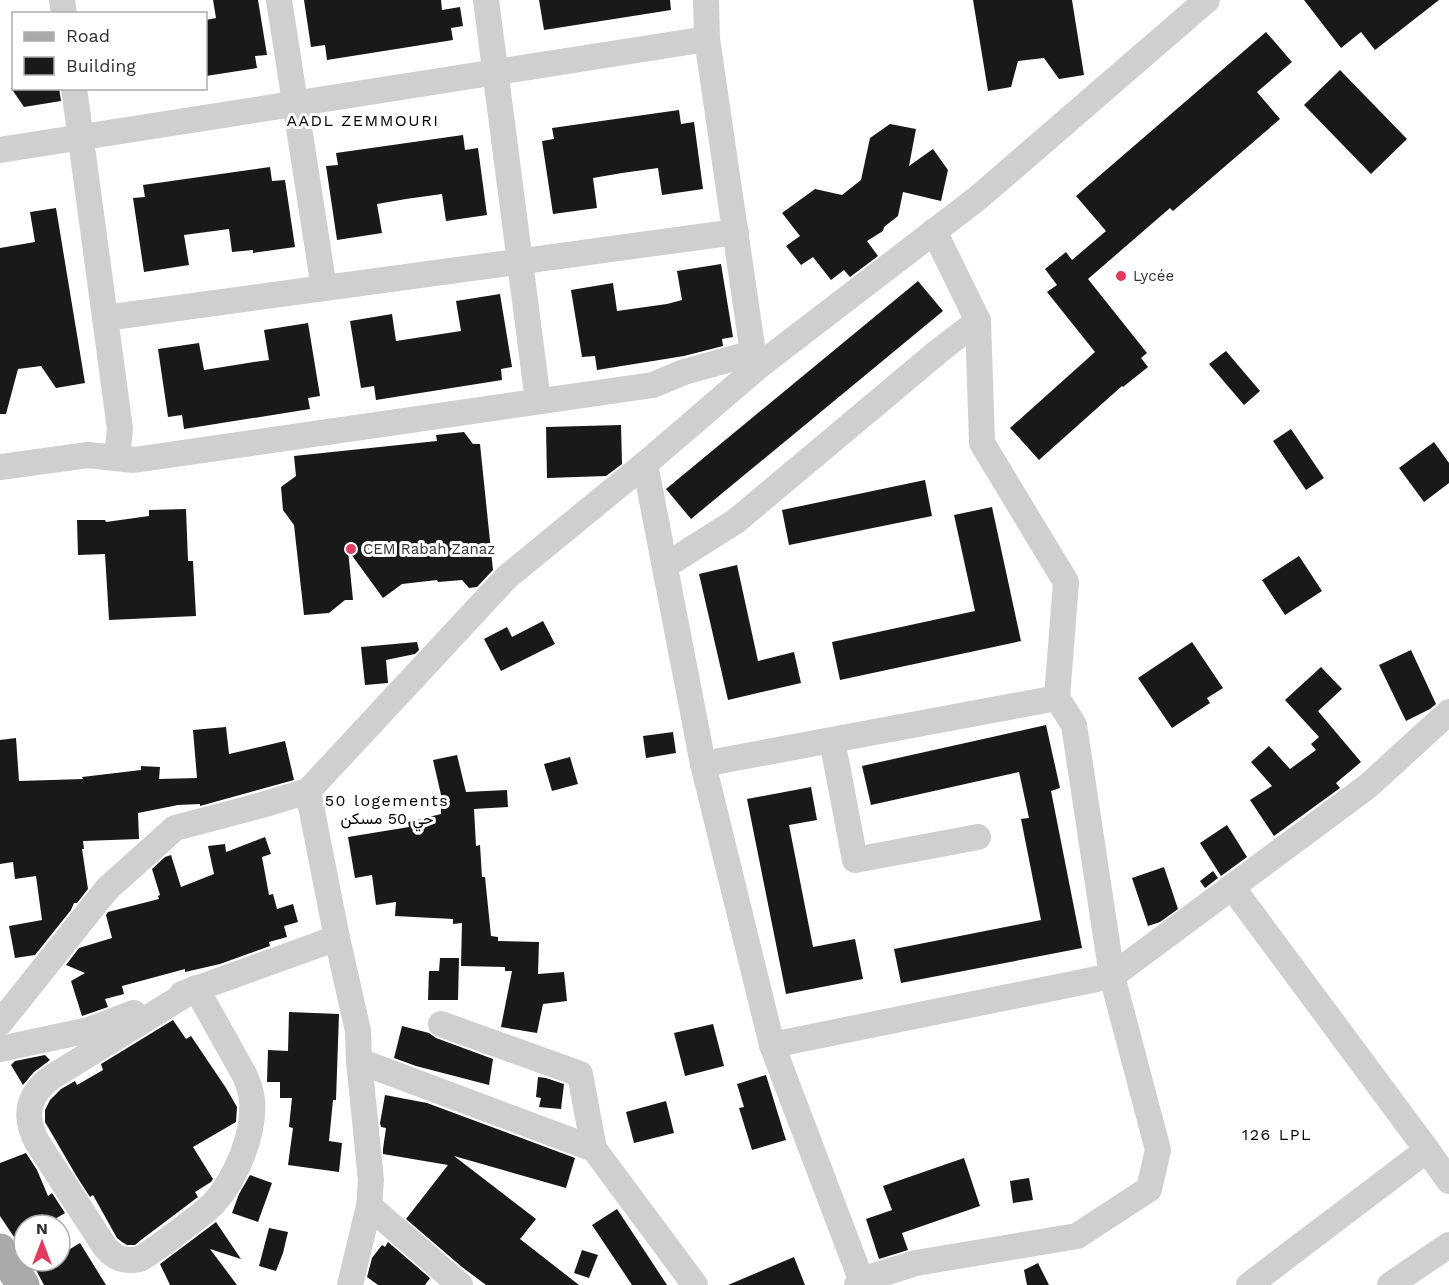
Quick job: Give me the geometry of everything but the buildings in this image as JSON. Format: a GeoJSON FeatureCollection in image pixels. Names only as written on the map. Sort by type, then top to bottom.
{"type":"FeatureCollection","features":[{"type":"Feature","properties":{"kind":"main road"},"geometry":{"type":"LineString","coordinates":[[0,1250],[23,1285]]}},
{"type":"Feature","properties":{"kind":"street"},"geometry":{"type":"LineString","coordinates":[[279,0],[324,288]]}},
{"type":"Feature","properties":{"kind":"street"},"geometry":{"type":"LineString","coordinates":[[486,0],[538,401]]}},
{"type":"Feature","properties":{"kind":"street"},"geometry":{"type":"LineString","coordinates":[[705,0],[707,39],[756,359]]}},
{"type":"Feature","properties":{"kind":"street"},"geometry":{"type":"LineString","coordinates":[[0,1023],[107,889],[175,828],[262,806],[308,791],[507,577],[645,464],[756,359],[979,197],[1207,0]]}},
{"type":"Feature","properties":{"kind":"street"},"geometry":{"type":"LineString","coordinates":[[0,150],[707,39]]}},
{"type":"Feature","properties":{"kind":"street"},"geometry":{"type":"LineString","coordinates":[[74,90],[120,429],[117,458]]}},
{"type":"Feature","properties":{"kind":"street"},"geometry":{"type":"LineString","coordinates":[[645,464],[703,764],[772,1045],[859,1284],[871,1277],[916,1263],[1077,1236],[1149,1189],[1158,1150],[1112,976],[1074,725],[1057,698],[1065,582],[982,443],[978,321],[934,231]]}},
{"type":"Feature","properties":{"kind":"street"},"geometry":{"type":"LineString","coordinates":[[105,318],[736,232]]}},
{"type":"Feature","properties":{"kind":"street"},"geometry":{"type":"LineString","coordinates":[[665,566],[736,521],[940,350],[978,321]]}},
{"type":"Feature","properties":{"kind":"street"},"geometry":{"type":"LineString","coordinates":[[0,467],[88,455],[134,460],[653,385],[684,372],[756,359]]}},
{"type":"Feature","properties":{"kind":"street"},"geometry":{"type":"LineString","coordinates":[[703,764],[1057,698]]}},
{"type":"Feature","properties":{"kind":"street"},"geometry":{"type":"LineString","coordinates":[[772,1045],[1112,976],[1368,786],[1449,712]]}},
{"type":"Feature","properties":{"kind":"street"},"geometry":{"type":"LineString","coordinates":[[832,740],[855,860],[978,837]]}},
{"type":"Feature","properties":{"kind":"street"},"geometry":{"type":"LineString","coordinates":[[308,791],[336,938],[358,1031],[371,1180],[369,1206],[350,1285]]}},
{"type":"Feature","properties":{"kind":"street"},"geometry":{"type":"LineString","coordinates":[[1232,887],[1449,1180]]}},
{"type":"Feature","properties":{"kind":"street"},"geometry":{"type":"LineString","coordinates":[[0,1049],[89,1030],[196,988],[336,938]]}},
{"type":"Feature","properties":{"kind":"street"},"geometry":{"type":"LineString","coordinates":[[196,988],[249,1086],[253,1112],[244,1151],[223,1191],[202,1214],[140,1259],[130,1261],[120,1259],[105,1247],[37,1142],[29,1122],[29,1111],[36,1091],[43,1083],[196,988]]}},
{"type":"Feature","properties":{"kind":"street"},"geometry":{"type":"LineString","coordinates":[[441,1024],[580,1074],[594,1149],[695,1285]]}},
{"type":"Feature","properties":{"kind":"street"},"geometry":{"type":"LineString","coordinates":[[359,1061],[594,1149]]}},
{"type":"Feature","properties":{"kind":"street"},"geometry":{"type":"LineString","coordinates":[[1250,1285],[1427,1150]]}},
{"type":"Feature","properties":{"kind":"street"},"geometry":{"type":"LineString","coordinates":[[369,1206],[460,1285]]}},
{"type":"Feature","properties":{"kind":"street"},"geometry":{"type":"LineString","coordinates":[[1390,1285],[1449,1245]]}},
{"type":"Feature","properties":{"kind":"place","name":"Lycée"},"geometry":{"type":"Point","coordinates":[1121,276]}},
{"type":"Feature","properties":{"kind":"place","name":"CEM Rabah Zanaz"},"geometry":{"type":"Point","coordinates":[351,549]}},
{"type":"Feature","properties":{"kind":"district","name":"AADL ZEMMOURI"},"geometry":{"type":"Point","coordinates":[363,120]}},
{"type":"Feature","properties":{"kind":"district","name":"50 logements حي 50 مسكن"},"geometry":{"type":"Point","coordinates":[387,809]}},
{"type":"Feature","properties":{"kind":"district","name":"126 LPL"},"geometry":{"type":"Point","coordinates":[1277,1134]}}]}
